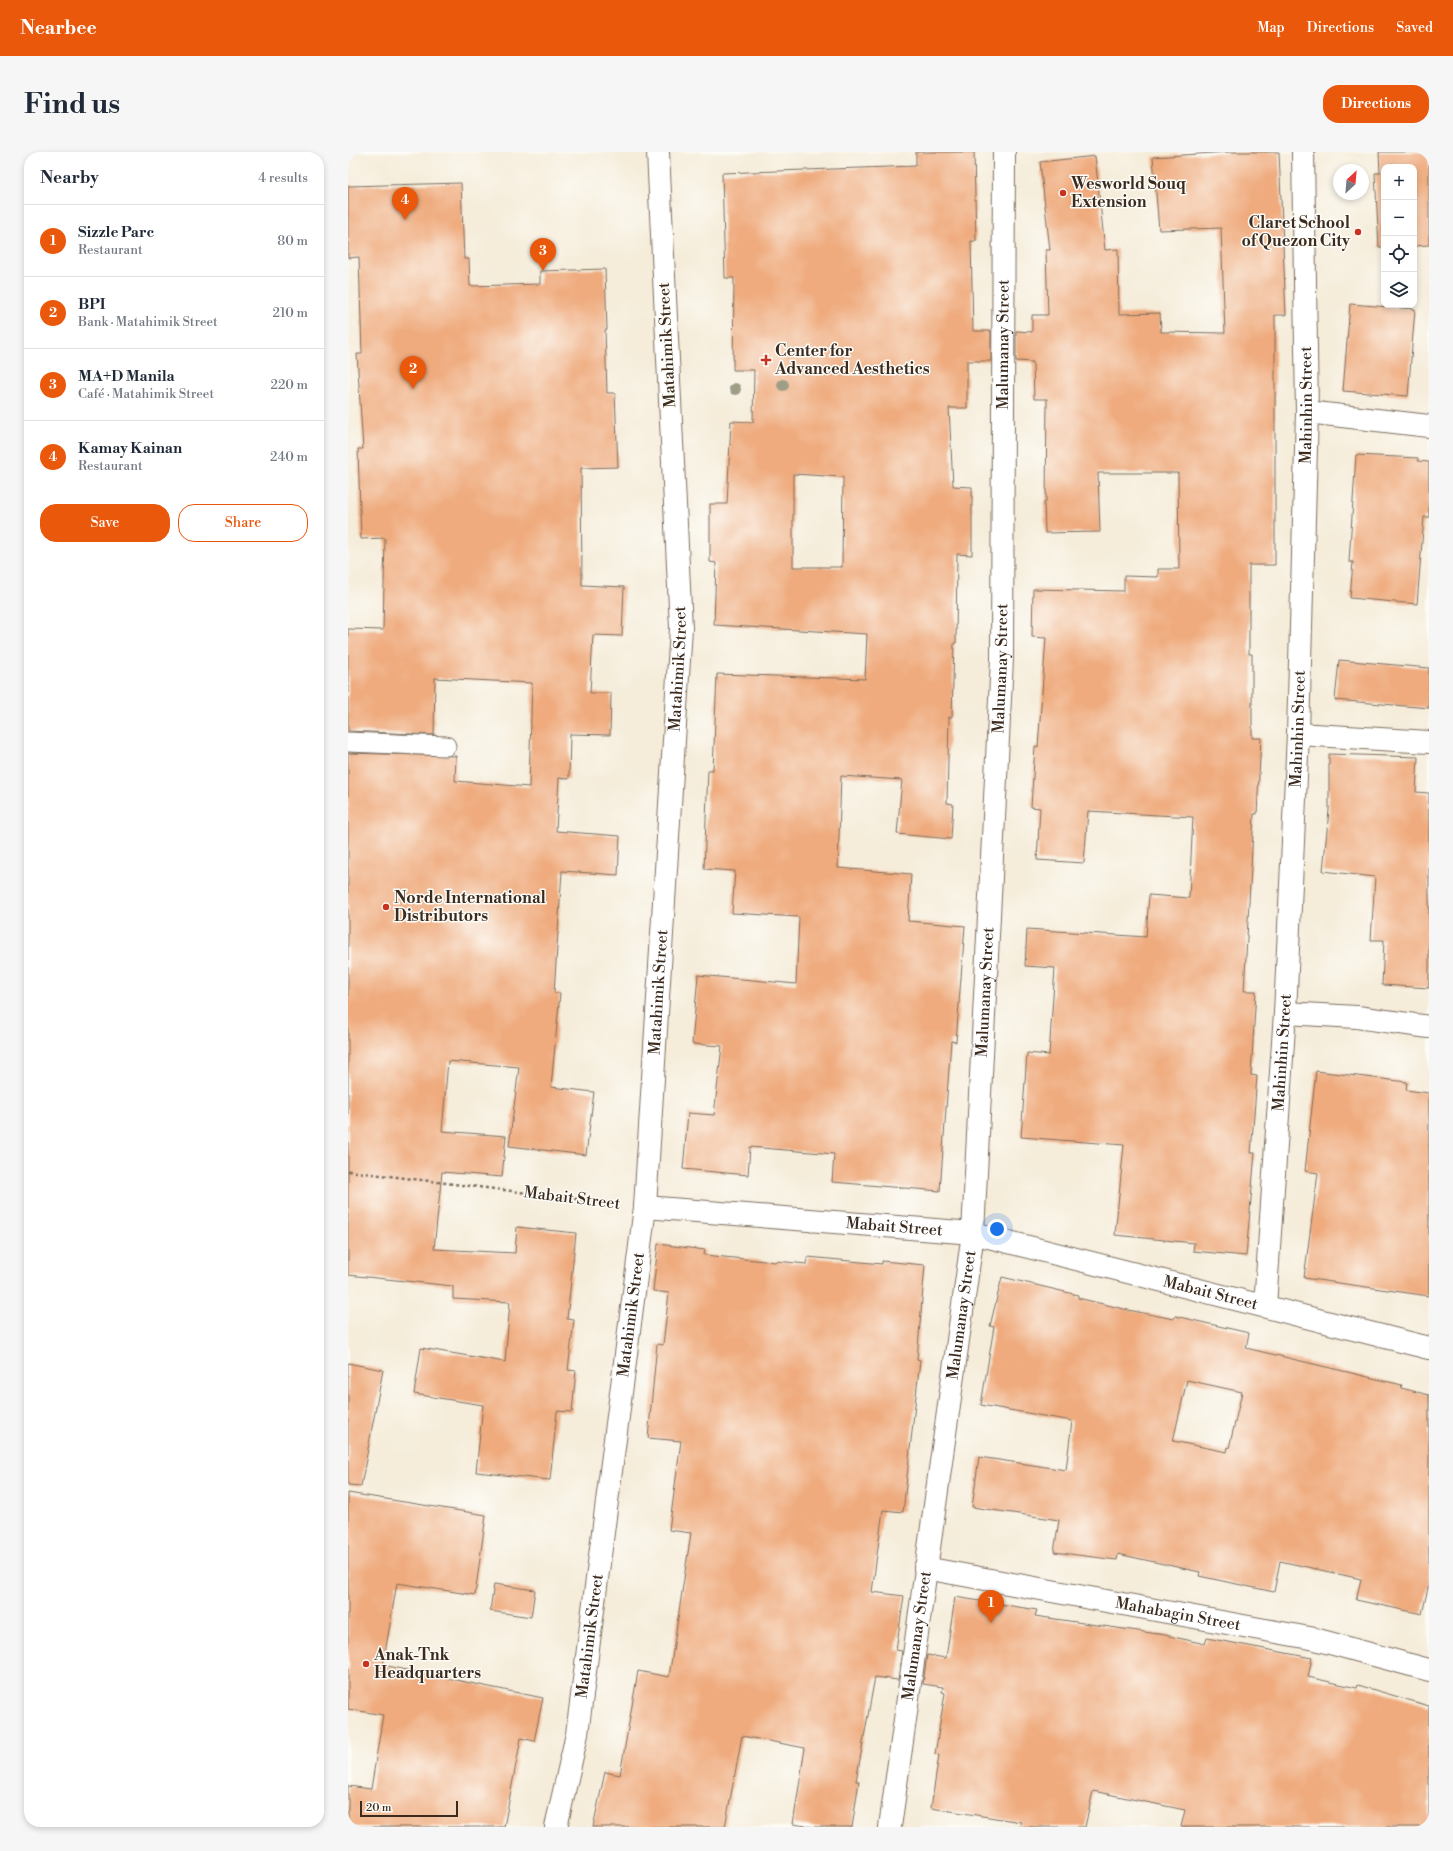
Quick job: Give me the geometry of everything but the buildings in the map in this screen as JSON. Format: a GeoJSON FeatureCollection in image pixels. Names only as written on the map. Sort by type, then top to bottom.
{"type":"FeatureCollection","features":[{"type":"Feature","properties":{"kind":"street","name":"Matahimik Street"},"geometry":{"type":"LineString","coordinates":[[556,1827],[577,1734],[645,1207],[681,628],[658,152]]}},
{"type":"Feature","properties":{"kind":"street","name":"Malumanay Street"},"geometry":{"type":"LineString","coordinates":[[890,1827],[973,1233],[1002,659],[1004,152]]}},
{"type":"Feature","properties":{"kind":"street","name":"Mahinhin Street"},"geometry":{"type":"LineString","coordinates":[[1265,1306],[1285,1013],[1298,734],[1306,412],[1303,152]]}},
{"type":"Feature","properties":{"kind":"street"},"geometry":{"type":"LineString","coordinates":[[1306,412],[1429,426]]}},
{"type":"Feature","properties":{"kind":"street"},"geometry":{"type":"LineString","coordinates":[[1298,734],[1429,742]]}},
{"type":"Feature","properties":{"kind":"street"},"geometry":{"type":"LineString","coordinates":[[1285,1013],[1357,1017],[1429,1027]]}},
{"type":"Feature","properties":{"kind":"street","name":"Mabait Street"},"geometry":{"type":"LineString","coordinates":[[645,1207],[973,1233],[1429,1348]]}},
{"type":"Feature","properties":{"kind":"street","name":"Mahabagin Street"},"geometry":{"type":"LineString","coordinates":[[925,1568],[1315,1639],[1429,1670]]}},
{"type":"Feature","properties":{"kind":"lane"},"geometry":{"type":"LineString","coordinates":[[348,742],[446,746]]}},
{"type":"Feature","properties":{"kind":"path","name":"Mabait Street"},"geometry":{"type":"LineString","coordinates":[[348,1171],[645,1207]]}},
{"type":"Feature","properties":{"kind":"place","name":"Wesworld Souq Extension"},"geometry":{"type":"Point","coordinates":[1063,193]}},
{"type":"Feature","properties":{"kind":"place","name":"Kamay Kainan"},"geometry":{"type":"Point","coordinates":[405,220]}},
{"type":"Feature","properties":{"kind":"place","name":"Claret School of Quezon City"},"geometry":{"type":"Point","coordinates":[1358,232]}},
{"type":"Feature","properties":{"kind":"place","name":"MA+D Manila"},"geometry":{"type":"Point","coordinates":[543,271]}},
{"type":"Feature","properties":{"kind":"place","name":"Center for Advanced Aesthetics"},"geometry":{"type":"Point","coordinates":[766,360]}},
{"type":"Feature","properties":{"kind":"place","name":"BPI"},"geometry":{"type":"Point","coordinates":[413,389]}},
{"type":"Feature","properties":{"kind":"place","name":"Norde International Distributors"},"geometry":{"type":"Point","coordinates":[386,907]}},
{"type":"Feature","properties":{"kind":"place","name":"Sizzle Parc"},"geometry":{"type":"Point","coordinates":[991,1623]}},
{"type":"Feature","properties":{"kind":"place","name":"Anak-Tnk Headquarters"},"geometry":{"type":"Point","coordinates":[366,1664]}}]}
